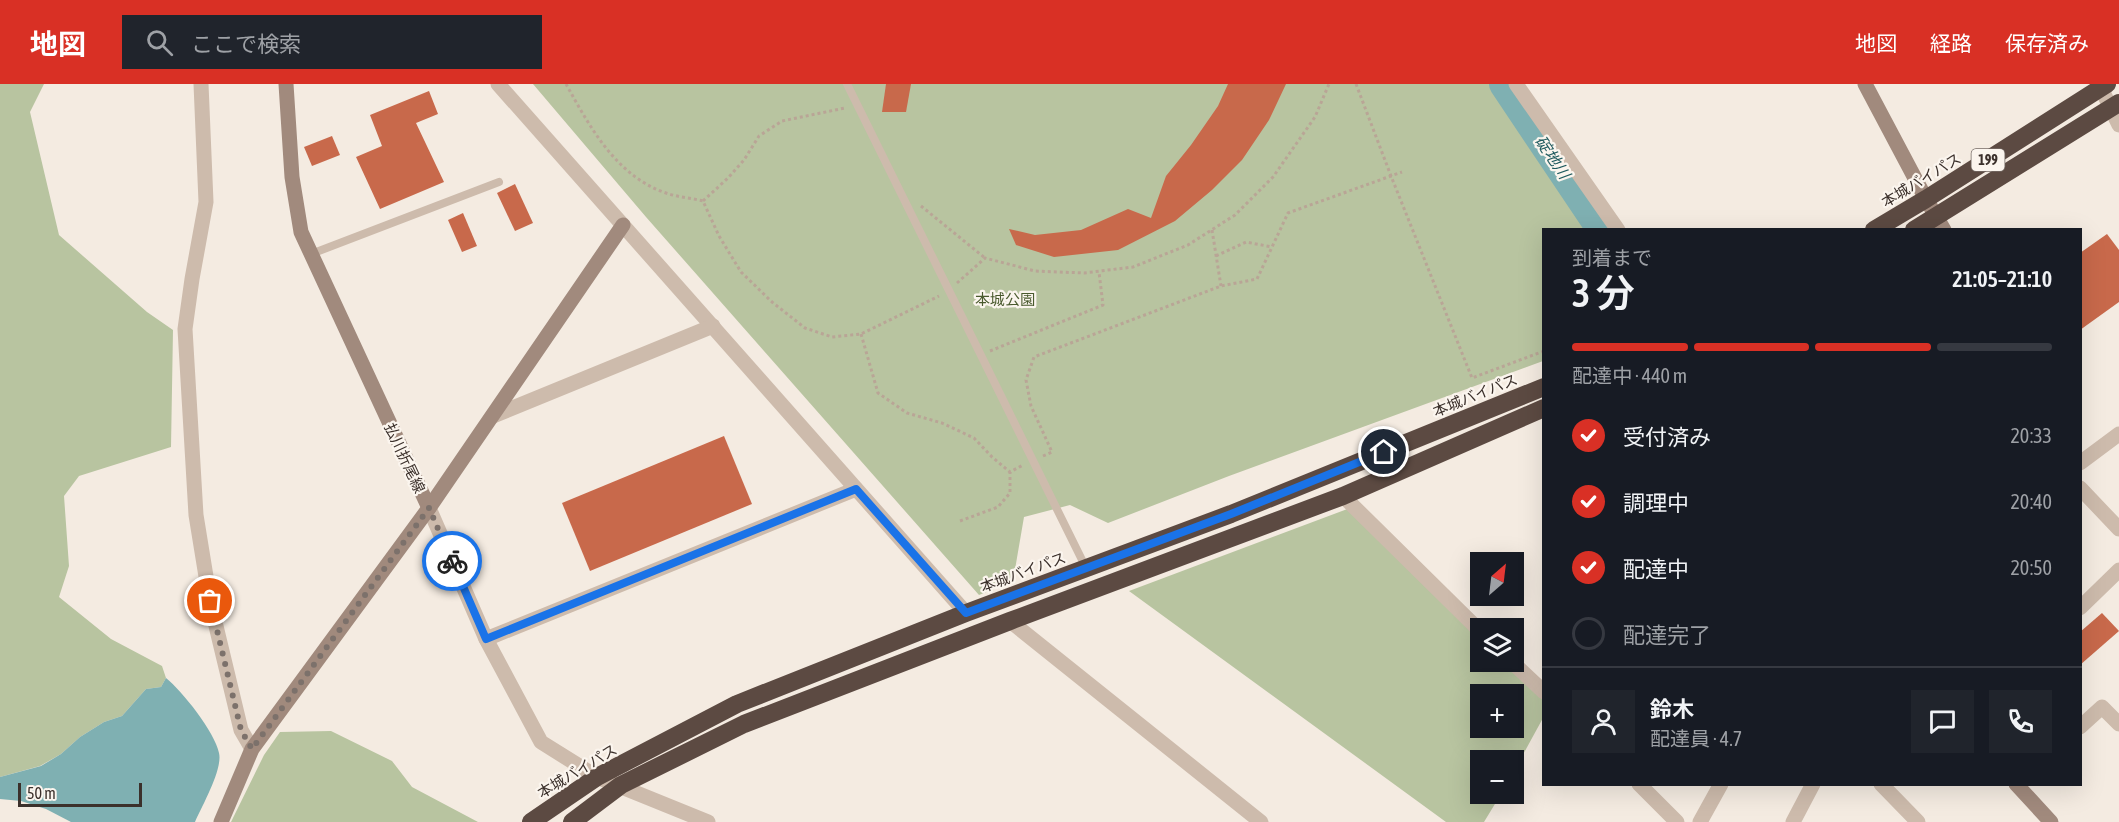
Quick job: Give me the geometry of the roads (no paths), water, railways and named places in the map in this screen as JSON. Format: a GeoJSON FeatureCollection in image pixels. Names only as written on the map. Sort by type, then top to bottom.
{"type":"FeatureCollection","features":[{"type":"Feature","properties":{"kind":"highway","name":"本城バイパス"},"geometry":{"type":"LineString","coordinates":[[1877,228],[2102,85]]}},
{"type":"Feature","properties":{"kind":"highway","name":"199"},"geometry":{"type":"LineString","coordinates":[[1921,228],[1940,223],[2114,106]]}},
{"type":"Feature","properties":{"kind":"highway","name":"本城バイパス"},"geometry":{"type":"LineString","coordinates":[[531,822],[597,777],[737,704],[966,613],[1231,514],[1542,388]]}},
{"type":"Feature","properties":{"kind":"highway"},"geometry":{"type":"LineString","coordinates":[[572,822],[621,785],[744,724],[1343,496],[1542,409]]}},
{"type":"Feature","properties":{"kind":"main road","name":"払川折尾線"},"geometry":{"type":"LineString","coordinates":[[220,822],[252,749],[429,508],[301,232],[292,177],[286,84]]}},
{"type":"Feature","properties":{"kind":"main road"},"geometry":{"type":"LineString","coordinates":[[1865,84],[1940,223]]}},
{"type":"Feature","properties":{"kind":"main road"},"geometry":{"type":"LineString","coordinates":[[429,508],[623,225]]}},
{"type":"Feature","properties":{"kind":"main road"},"geometry":{"type":"LineString","coordinates":[[2019,786],[2051,822]]}},
{"type":"Feature","properties":{"kind":"street"},"geometry":{"type":"LineString","coordinates":[[201,84],[206,202],[185,329],[195,515],[210,601],[238,720],[252,749]]}},
{"type":"Feature","properties":{"kind":"street"},"geometry":{"type":"LineString","coordinates":[[498,84],[966,613]]}},
{"type":"Feature","properties":{"kind":"street"},"geometry":{"type":"LineString","coordinates":[[1515,84],[1617,228]]}},
{"type":"Feature","properties":{"kind":"street"},"geometry":{"type":"LineString","coordinates":[[2102,85],[2114,106],[2119,125]]}},
{"type":"Feature","properties":{"kind":"street"},"geometry":{"type":"LineString","coordinates":[[493,416],[713,326]]}},
{"type":"Feature","properties":{"kind":"street"},"geometry":{"type":"LineString","coordinates":[[2082,462],[2119,434]]}},
{"type":"Feature","properties":{"kind":"street"},"geometry":{"type":"LineString","coordinates":[[486,639],[856,489]]}},
{"type":"Feature","properties":{"kind":"street"},"geometry":{"type":"LineString","coordinates":[[2082,490],[2119,529]]}},
{"type":"Feature","properties":{"kind":"street"},"geometry":{"type":"LineString","coordinates":[[1343,496],[1470,620]]}},
{"type":"Feature","properties":{"kind":"street"},"geometry":{"type":"LineString","coordinates":[[429,508],[486,639],[541,741],[597,777],[708,822]]}},
{"type":"Feature","properties":{"kind":"street"},"geometry":{"type":"LineString","coordinates":[[2082,606],[2119,570]]}},
{"type":"Feature","properties":{"kind":"street"},"geometry":{"type":"LineString","coordinates":[[1010,621],[1261,822]]}},
{"type":"Feature","properties":{"kind":"street"},"geometry":{"type":"LineString","coordinates":[[1523,672],[1542,690]]}},
{"type":"Feature","properties":{"kind":"street"},"geometry":{"type":"LineString","coordinates":[[2082,725],[2102,707],[2119,724]]}},
{"type":"Feature","properties":{"kind":"street"},"geometry":{"type":"LineString","coordinates":[[1641,786],[1677,822]]}},
{"type":"Feature","properties":{"kind":"street"},"geometry":{"type":"LineString","coordinates":[[1700,822],[1720,786]]}},
{"type":"Feature","properties":{"kind":"street"},"geometry":{"type":"LineString","coordinates":[[1798,819],[1812,786]]}},
{"type":"Feature","properties":{"kind":"street"},"geometry":{"type":"LineString","coordinates":[[1883,786],[1917,822]]}},
{"type":"Feature","properties":{"kind":"lane"},"geometry":{"type":"LineString","coordinates":[[847,84],[1086,568]]}},
{"type":"Feature","properties":{"kind":"lane"},"geometry":{"type":"LineString","coordinates":[[311,254],[499,182]]}},
{"type":"Feature","properties":{"kind":"water"},"geometry":{"type":"Polygon","coordinates":[[[166,678],[197,712],[211,734],[219,753],[215,778],[195,822],[71,822],[46,809],[21,801],[0,799],[0,777],[41,766],[104,722],[122,716],[146,689],[161,687],[166,678]]]}},
{"type":"Feature","properties":{"kind":"waterway","name":"碇地川"},"geometry":{"type":"LineString","coordinates":[[1504,84],[1601,228]]}},
{"type":"Feature","properties":{"kind":"park label","name":"本城公園"},"geometry":{"type":"Point","coordinates":[1005,299]}}]}
